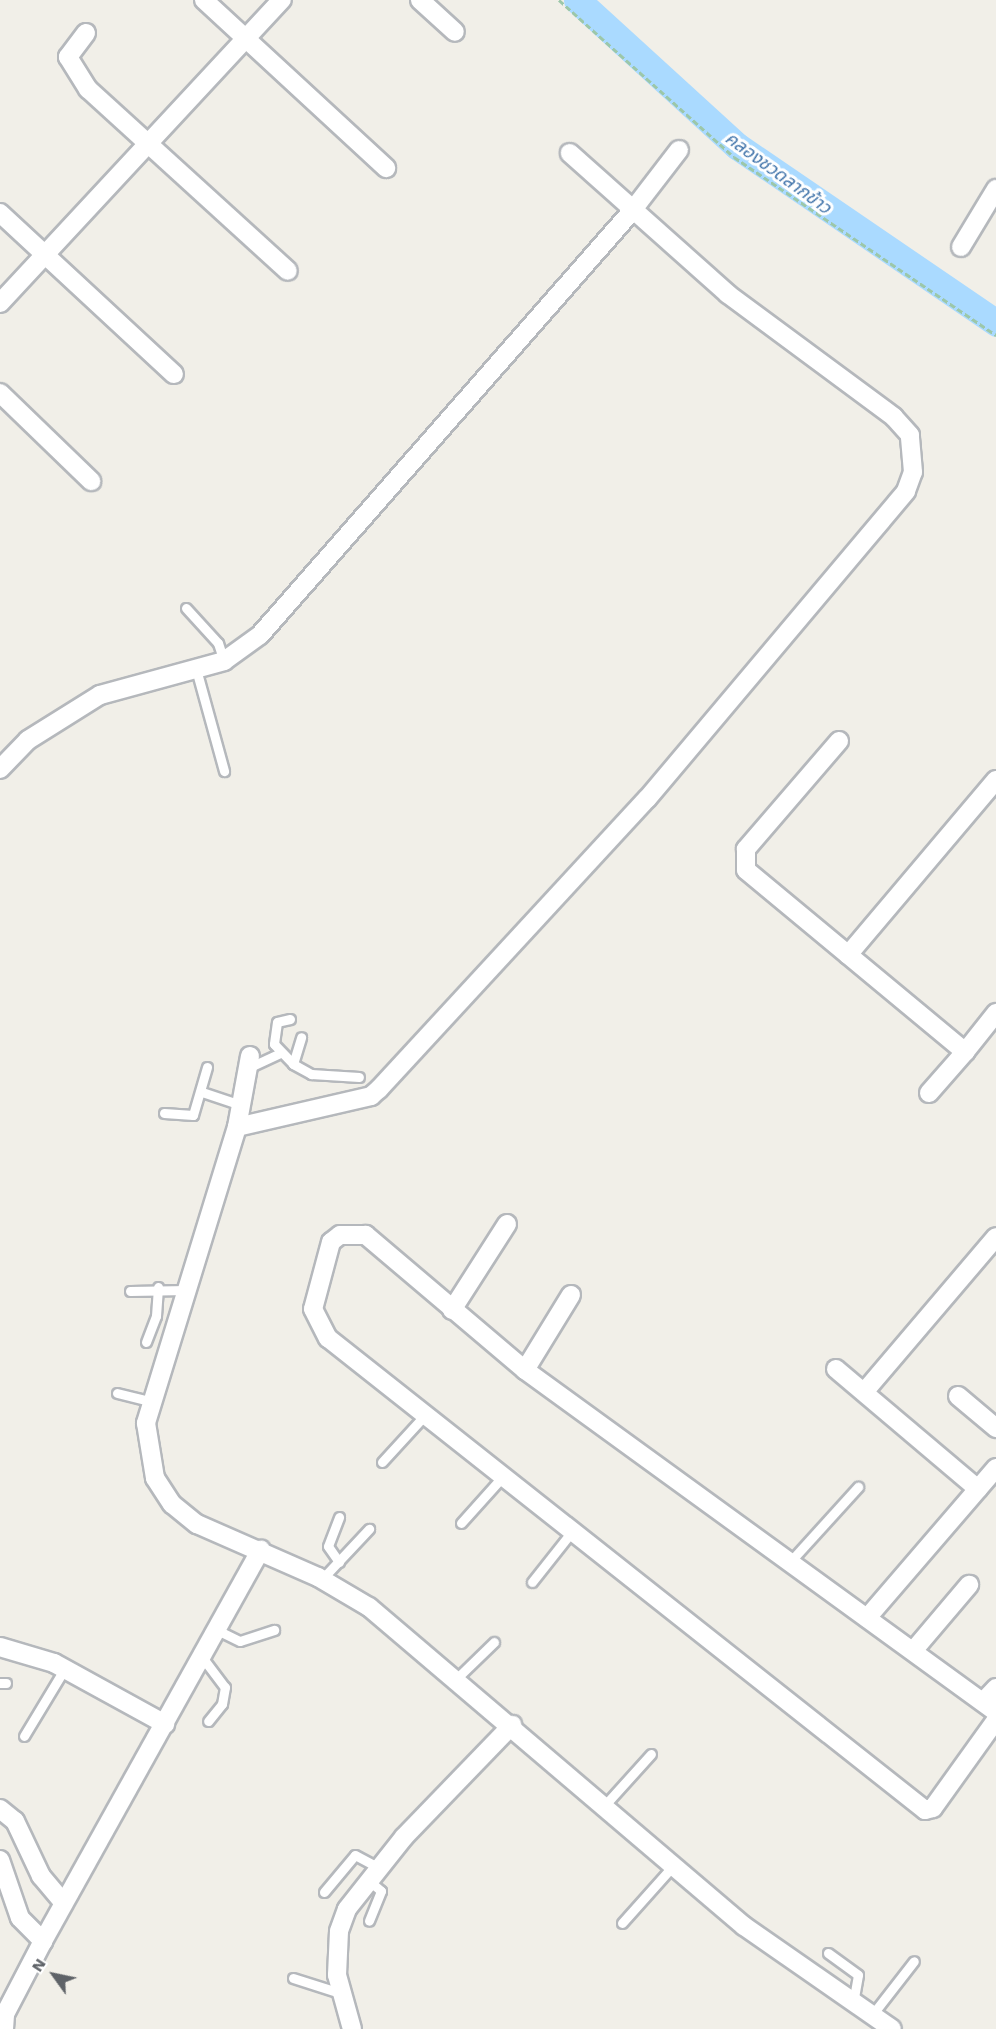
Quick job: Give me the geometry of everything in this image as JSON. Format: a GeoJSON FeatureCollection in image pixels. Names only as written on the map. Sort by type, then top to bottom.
{"type":"FeatureCollection","features":[{"type":"Feature","properties":{"kind":"street"},"geometry":{"type":"LineString","coordinates":[[204,0],[386,168]]}},
{"type":"Feature","properties":{"kind":"street"},"geometry":{"type":"LineString","coordinates":[[0,303],[151,146],[282,0]]}},
{"type":"Feature","properties":{"kind":"street"},"geometry":{"type":"LineString","coordinates":[[420,0],[454,32]]}},
{"type":"Feature","properties":{"kind":"street"},"geometry":{"type":"LineString","coordinates":[[86,33],[68,57],[82,81],[288,271]]}},
{"type":"Feature","properties":{"kind":"street"},"geometry":{"type":"LineString","coordinates":[[0,769],[28,740],[100,695],[224,661],[260,635],[632,211],[679,150]]}},
{"type":"Feature","properties":{"kind":"street"},"geometry":{"type":"LineString","coordinates":[[237,1127],[371,1096],[379,1089],[647,799],[906,491],[914,451],[910,435],[894,417],[728,294],[632,211],[570,153]]}},
{"type":"Feature","properties":{"kind":"street"},"geometry":{"type":"LineString","coordinates":[[961,247],[996,189]]}},
{"type":"Feature","properties":{"kind":"street"},"geometry":{"type":"LineString","coordinates":[[0,213],[174,374]]}},
{"type":"Feature","properties":{"kind":"street"},"geometry":{"type":"LineString","coordinates":[[0,393],[90,481]]}},
{"type":"Feature","properties":{"kind":"street"},"geometry":{"type":"LineString","coordinates":[[839,741],[746,849],[742,861],[746,870],[964,1052]]}},
{"type":"Feature","properties":{"kind":"street"},"geometry":{"type":"LineString","coordinates":[[848,955],[996,780]]}},
{"type":"Feature","properties":{"kind":"street"},"geometry":{"type":"LineString","coordinates":[[929,1094],[996,1013]]}},
{"type":"Feature","properties":{"kind":"street"},"geometry":{"type":"LineString","coordinates":[[249,1062],[237,1127],[147,1423],[148,1458],[172,1504],[197,1524],[261,1550],[322,1579],[369,1607],[512,1725],[744,1926],[892,2029]]}},
{"type":"Feature","properties":{"kind":"street"},"geometry":{"type":"LineString","coordinates":[[452,1310],[507,1224]]}},
{"type":"Feature","properties":{"kind":"street"},"geometry":{"type":"LineString","coordinates":[[996,1688],[990,1707],[867,1618],[787,1564],[525,1370],[366,1235],[340,1235],[331,1242],[313,1309],[315,1323],[425,1415],[505,1474],[925,1810],[933,1808],[996,1720]]}},
{"type":"Feature","properties":{"kind":"street"},"geometry":{"type":"LineString","coordinates":[[865,1391],[996,1237]]}},
{"type":"Feature","properties":{"kind":"street"},"geometry":{"type":"LineString","coordinates":[[525,1370],[571,1294]]}},
{"type":"Feature","properties":{"kind":"street"},"geometry":{"type":"LineString","coordinates":[[837,1369],[978,1489]]}},
{"type":"Feature","properties":{"kind":"street"},"geometry":{"type":"LineString","coordinates":[[958,1396],[996,1428]]}},
{"type":"Feature","properties":{"kind":"street"},"geometry":{"type":"LineString","coordinates":[[867,1618],[996,1468]]}},
{"type":"Feature","properties":{"kind":"street"},"geometry":{"type":"LineString","coordinates":[[3,2019],[43,1941],[261,1550]]}},
{"type":"Feature","properties":{"kind":"street"},"geometry":{"type":"LineString","coordinates":[[913,1651],[969,1585]]}},
{"type":"Feature","properties":{"kind":"street"},"geometry":{"type":"LineString","coordinates":[[0,1647],[65,1668],[165,1724]]}},
{"type":"Feature","properties":{"kind":"street"},"geometry":{"type":"LineString","coordinates":[[352,2029],[340,1993],[339,1931],[373,1873],[512,1725]]}},
{"type":"Feature","properties":{"kind":"street"},"geometry":{"type":"LineString","coordinates":[[0,1809],[15,1821],[41,1876],[64,1903]]}},
{"type":"Feature","properties":{"kind":"street"},"geometry":{"type":"LineString","coordinates":[[0,1860],[20,1918],[43,1941]]}},
{"type":"Feature","properties":{"kind":"lane"},"geometry":{"type":"LineString","coordinates":[[186,608],[219,643],[224,661]]}},
{"type":"Feature","properties":{"kind":"lane"},"geometry":{"type":"LineString","coordinates":[[196,669],[224,771]]}},
{"type":"Feature","properties":{"kind":"lane"},"geometry":{"type":"LineString","coordinates":[[290,1019],[277,1022],[274,1044],[280,1053],[293,1064],[311,1074],[359,1077]]}},
{"type":"Feature","properties":{"kind":"lane"},"geometry":{"type":"LineString","coordinates":[[293,1064],[301,1037]]}},
{"type":"Feature","properties":{"kind":"lane"},"geometry":{"type":"LineString","coordinates":[[249,1062],[280,1053]]}},
{"type":"Feature","properties":{"kind":"lane"},"geometry":{"type":"LineString","coordinates":[[164,1113],[193,1115],[202,1092],[207,1067]]}},
{"type":"Feature","properties":{"kind":"lane"},"geometry":{"type":"LineString","coordinates":[[202,1092],[241,1105]]}},
{"type":"Feature","properties":{"kind":"lane"},"geometry":{"type":"LineString","coordinates":[[146,1342],[156,1316],[158,1287]]}},
{"type":"Feature","properties":{"kind":"lane"},"geometry":{"type":"LineString","coordinates":[[130,1291],[158,1287],[187,1290]]}},
{"type":"Feature","properties":{"kind":"lane"},"geometry":{"type":"LineString","coordinates":[[117,1393],[153,1402]]}},
{"type":"Feature","properties":{"kind":"lane"},"geometry":{"type":"LineString","coordinates":[[382,1462],[425,1415]]}},
{"type":"Feature","properties":{"kind":"lane"},"geometry":{"type":"LineString","coordinates":[[460,1524],[505,1474]]}},
{"type":"Feature","properties":{"kind":"lane"},"geometry":{"type":"LineString","coordinates":[[787,1564],[858,1487]]}},
{"type":"Feature","properties":{"kind":"lane"},"geometry":{"type":"LineString","coordinates":[[339,1517],[328,1540],[339,1562]]}},
{"type":"Feature","properties":{"kind":"lane"},"geometry":{"type":"LineString","coordinates":[[322,1579],[369,1529]]}},
{"type":"Feature","properties":{"kind":"lane"},"geometry":{"type":"LineString","coordinates":[[532,1582],[574,1529]]}},
{"type":"Feature","properties":{"kind":"lane"},"geometry":{"type":"LineString","coordinates":[[217,1630],[240,1641],[274,1630]]}},
{"type":"Feature","properties":{"kind":"lane"},"geometry":{"type":"LineString","coordinates":[[456,1679],[494,1642]]}},
{"type":"Feature","properties":{"kind":"lane"},"geometry":{"type":"LineString","coordinates":[[202,1657],[225,1687],[222,1704],[208,1720]]}},
{"type":"Feature","properties":{"kind":"lane"},"geometry":{"type":"LineString","coordinates":[[24,1736],[65,1668]]}},
{"type":"Feature","properties":{"kind":"lane"},"geometry":{"type":"LineString","coordinates":[[604,1806],[651,1754]]}},
{"type":"Feature","properties":{"kind":"lane"},"geometry":{"type":"LineString","coordinates":[[324,1892],[355,1855],[373,1873],[381,1891],[369,1921]]}},
{"type":"Feature","properties":{"kind":"lane"},"geometry":{"type":"LineString","coordinates":[[622,1923],[673,1866]]}},
{"type":"Feature","properties":{"kind":"lane"},"geometry":{"type":"LineString","coordinates":[[828,1953],[858,1975],[853,2002]]}},
{"type":"Feature","properties":{"kind":"lane"},"geometry":{"type":"LineString","coordinates":[[872,2015],[914,1960]]}},
{"type":"Feature","properties":{"kind":"lane"},"geometry":{"type":"LineString","coordinates":[[293,1978],[340,1993]]}},
{"type":"Feature","properties":{"kind":"path"},"geometry":{"type":"LineString","coordinates":[[559,0],[734,157],[996,334]]}},
{"type":"Feature","properties":{"kind":"waterway","name":"คลองชวดลากข้าว"},"geometry":{"type":"LineString","coordinates":[[577,0],[737,146],[996,323]]}}]}
